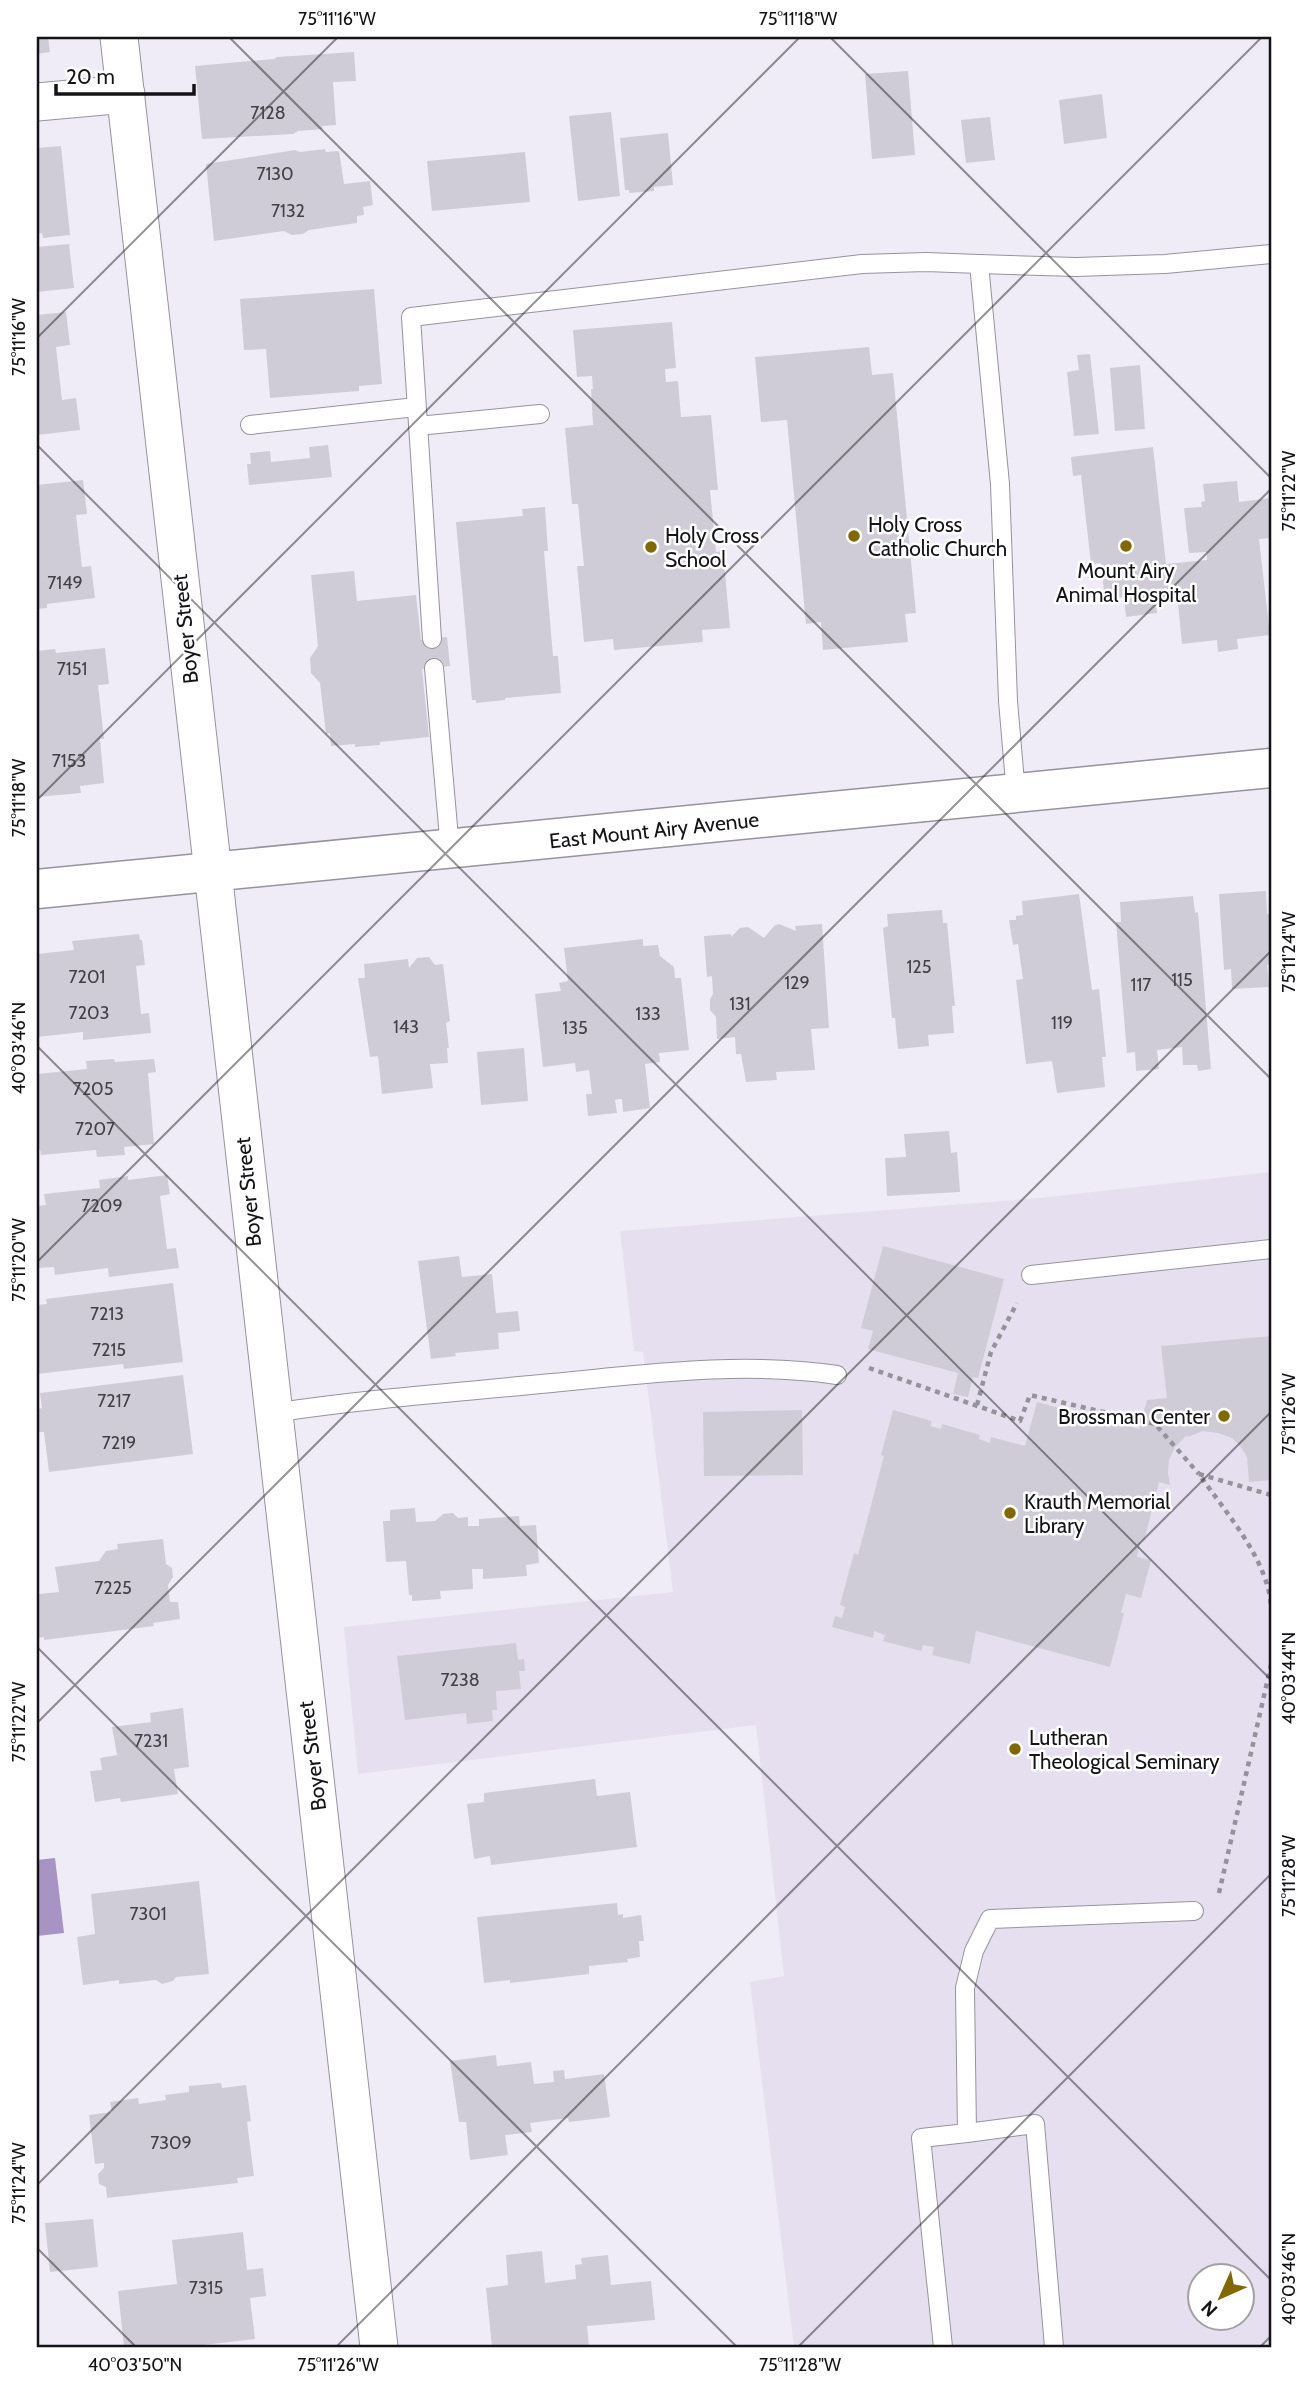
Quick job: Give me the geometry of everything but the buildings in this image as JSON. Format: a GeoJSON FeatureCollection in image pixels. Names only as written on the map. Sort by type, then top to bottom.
{"type":"FeatureCollection","features":[{"type":"Feature","properties":{"kind":"main road","name":"East Mount Airy Avenue"},"geometry":{"type":"LineString","coordinates":[[37,889],[1271,768]]}},
{"type":"Feature","properties":{"kind":"street","name":"Boyer Street"},"geometry":{"type":"LineString","coordinates":[[119,37],[379,2347]]}},
{"type":"Feature","properties":{"kind":"street"},"geometry":{"type":"LineString","coordinates":[[37,102],[126,94]]}},
{"type":"Feature","properties":{"kind":"lane"},"geometry":{"type":"LineString","coordinates":[[432,639],[411,317],[862,264],[926,262],[1076,267],[1165,264],[1271,254]]}},
{"type":"Feature","properties":{"kind":"lane"},"geometry":{"type":"LineString","coordinates":[[979,264],[1000,484],[1009,701],[1016,794]]}},
{"type":"Feature","properties":{"kind":"lane"},"geometry":{"type":"LineString","coordinates":[[250,425],[416,407]]}},
{"type":"Feature","properties":{"kind":"lane"},"geometry":{"type":"LineString","coordinates":[[418,426],[540,414]]}},
{"type":"Feature","properties":{"kind":"lane"},"geometry":{"type":"LineString","coordinates":[[434,668],[450,849]]}},
{"type":"Feature","properties":{"kind":"lane"},"geometry":{"type":"LineString","coordinates":[[1031,1275],[1271,1249]]}},
{"type":"Feature","properties":{"kind":"lane"},"geometry":{"type":"LineString","coordinates":[[272,1413],[362,1401],[720,1369],[802,1370],[837,1375]]}},
{"type":"Feature","properties":{"kind":"lane"},"geometry":{"type":"LineString","coordinates":[[967,2133],[965,1988],[974,1951],[990,1919],[1194,1911]]}},
{"type":"Feature","properties":{"kind":"lane"},"geometry":{"type":"LineString","coordinates":[[943,2347],[921,2138],[1035,2124],[1055,2347]]}},
{"type":"Feature","properties":{"kind":"path"},"geometry":{"type":"LineString","coordinates":[[977,1405],[991,1352],[1031,1275]]}},
{"type":"Feature","properties":{"kind":"path"},"geometry":{"type":"LineString","coordinates":[[837,1375],[855,1363],[1020,1421],[1030,1395],[1155,1424],[1199,1474],[1259,1561],[1271,1596],[1271,1609]]}},
{"type":"Feature","properties":{"kind":"path"},"geometry":{"type":"LineString","coordinates":[[1199,1474],[1271,1495]]}},
{"type":"Feature","properties":{"kind":"path"},"geometry":{"type":"LineString","coordinates":[[1194,1911],[1216,1908],[1271,1665]]}},
{"type":"Feature","properties":{"kind":"shaded area","name":"Lutheran Theological Seminary"},"geometry":{"type":"Polygon","coordinates":[[[1271,1172],[1271,2347],[794,2347],[750,1982],[784,1976],[756,1725],[358,1774],[344,1627],[673,1592],[643,1352],[634,1351],[620,1231],[1039,1198],[1271,1172]]]}},
{"type":"Feature","properties":{"kind":"shaded area"},"geometry":{"type":"Polygon","coordinates":[[[55,1858],[64,1933],[37,1936],[37,1860],[55,1858]]]}},
{"type":"Feature","properties":{"kind":"place","name":"Holy Cross Catholic Church"},"geometry":{"type":"Point","coordinates":[854,536]}},
{"type":"Feature","properties":{"kind":"place","name":"Mount Airy Animal Hospital"},"geometry":{"type":"Point","coordinates":[1126,546]}},
{"type":"Feature","properties":{"kind":"place","name":"Holy Cross School"},"geometry":{"type":"Point","coordinates":[651,547]}},
{"type":"Feature","properties":{"kind":"place","name":"Brossman Center"},"geometry":{"type":"Point","coordinates":[1224,1416]}},
{"type":"Feature","properties":{"kind":"place","name":"Krauth Memorial Library"},"geometry":{"type":"Point","coordinates":[1010,1513]}},
{"type":"Feature","properties":{"kind":"place","name":"Lutheran Theological Seminary"},"geometry":{"type":"Point","coordinates":[1015,1749]}}]}
